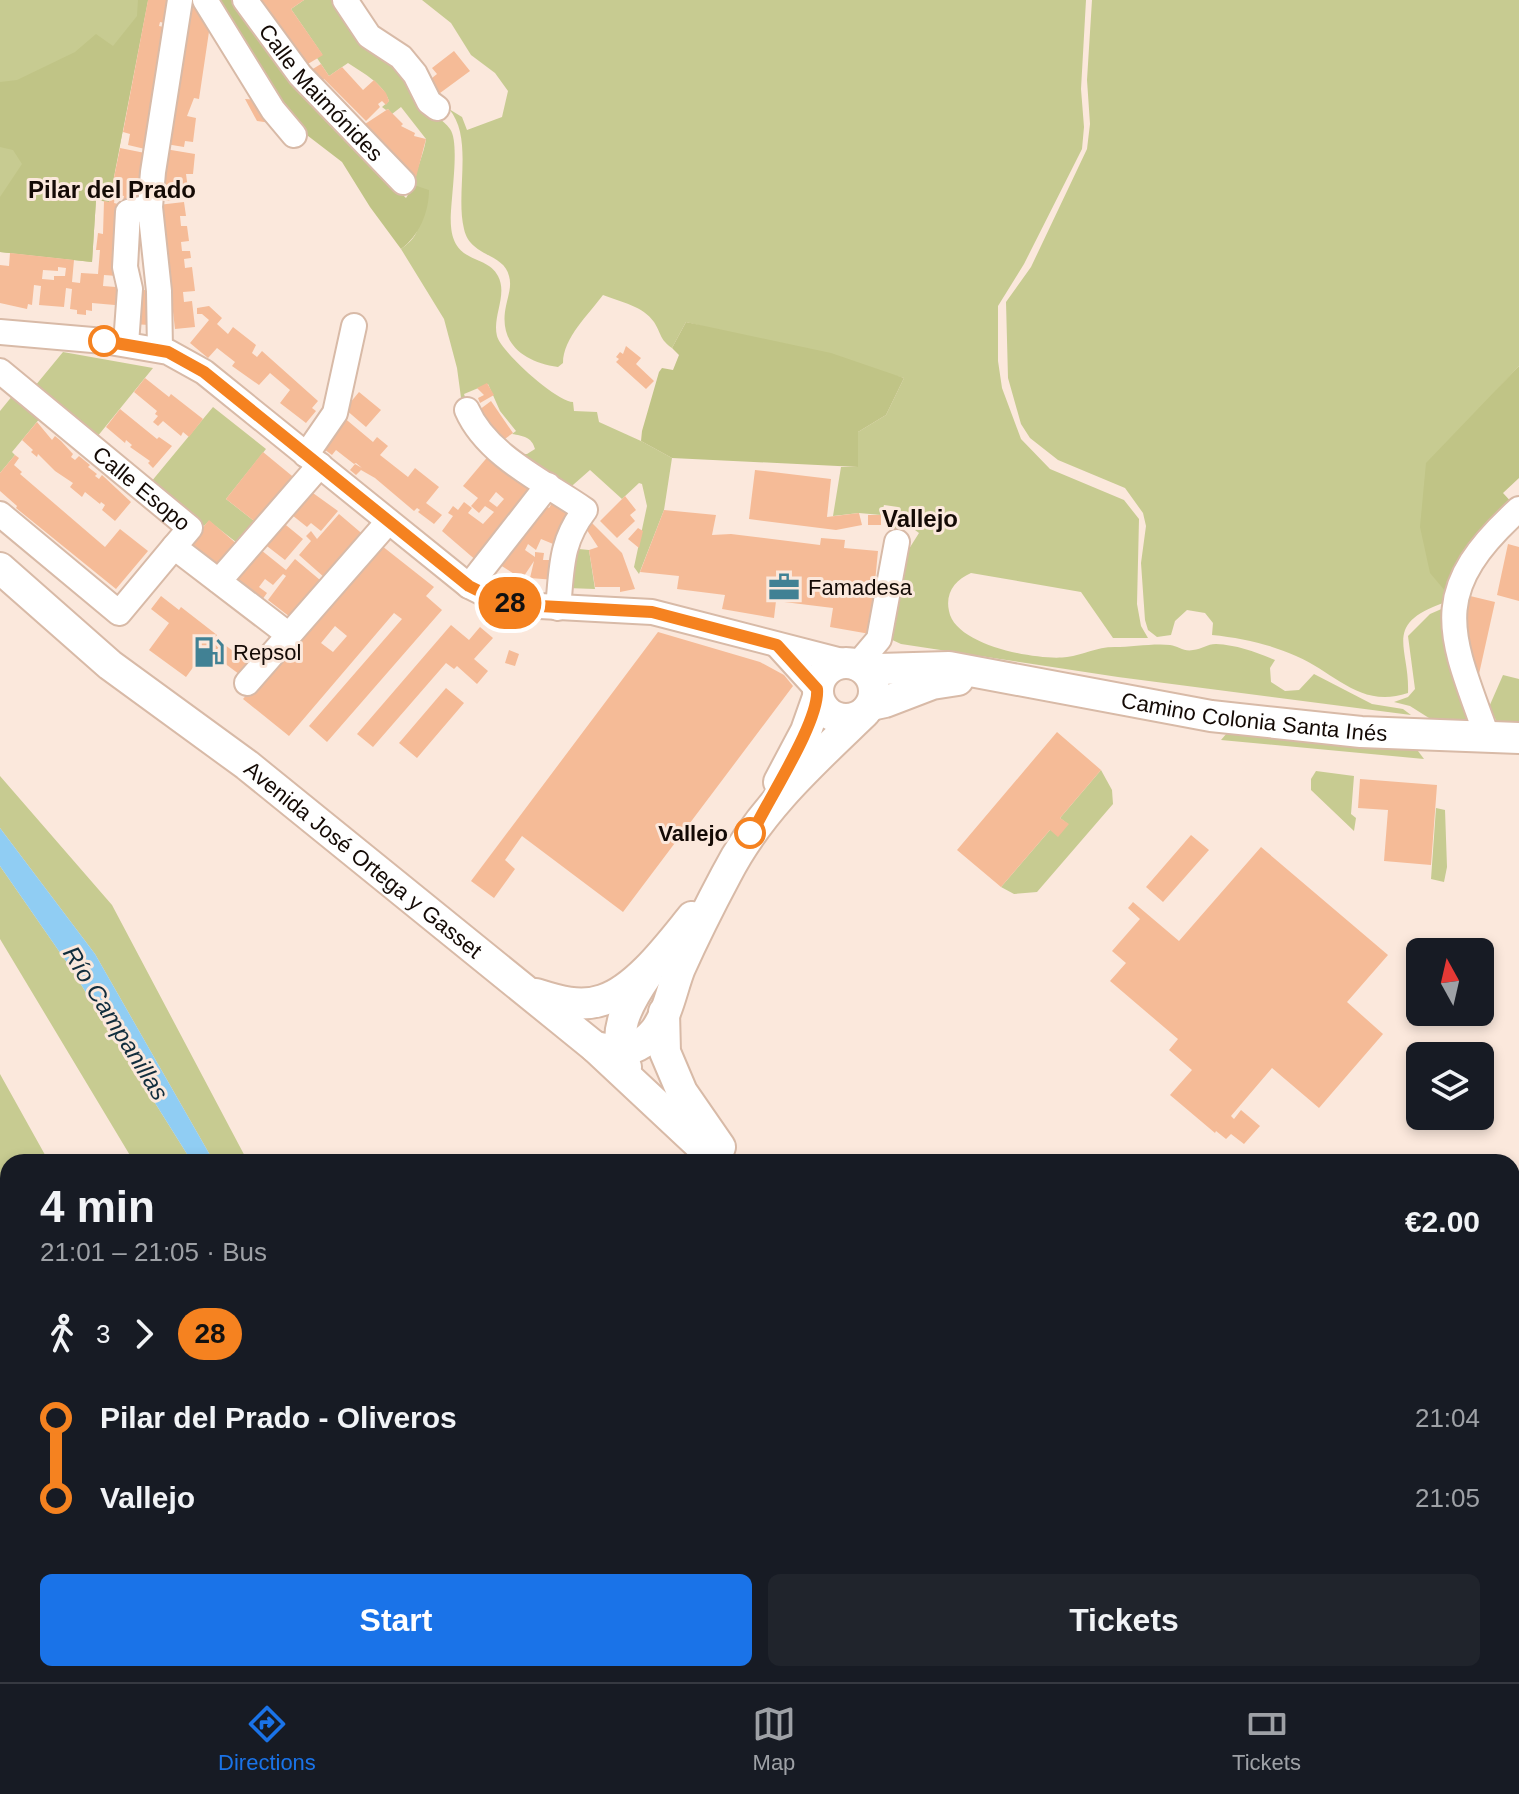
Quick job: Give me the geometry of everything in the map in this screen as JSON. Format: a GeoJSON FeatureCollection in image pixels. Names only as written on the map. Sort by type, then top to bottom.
{"type":"FeatureCollection","features":[{"type":"Feature","properties":{"kind":"main road","name":"Avenida José Ortega y Gasset"},"geometry":{"type":"LineString","coordinates":[[0,568],[110,665],[247,765],[523,989],[607,1050],[632,1080],[710,1154]]}},
{"type":"Feature","properties":{"kind":"main road"},"geometry":{"type":"LineString","coordinates":[[842,663],[854,664],[869,675],[874,697],[868,709],[851,719],[834,717],[821,705],[818,693],[823,675],[828,669],[842,663]]}},
{"type":"Feature","properties":{"kind":"main road","name":"Camino Colonia Santa Inés"},"geometry":{"type":"LineString","coordinates":[[854,664],[879,669],[949,667],[1211,716],[1361,732],[1519,738]]}},
{"type":"Feature","properties":{"kind":"main road","name":"Camino Colonia Santa Inés"},"geometry":{"type":"LineString","coordinates":[[758,822],[815,759],[868,709],[932,684],[992,676]]}},
{"type":"Feature","properties":{"kind":"main road","name":"Camino Colonia Santa Inés"},"geometry":{"type":"LineString","coordinates":[[607,1050],[643,1043],[657,1028],[680,969],[726,874],[758,822],[806,731],[818,693]]}},
{"type":"Feature","properties":{"kind":"main road","name":"Camino Colonia Santa Inés"},"geometry":{"type":"LineString","coordinates":[[607,1050],[619,1036],[622,1020],[634,995],[658,959],[726,874]]}},
{"type":"Feature","properties":{"kind":"main road","name":"Camino Colonia Santa Inés"},"geometry":{"type":"LineString","coordinates":[[523,989],[561,1002],[582,1004],[604,1000],[629,985],[658,959]]}},
{"type":"Feature","properties":{"kind":"main road"},"geometry":{"type":"LineString","coordinates":[[664,1012],[665,1052],[682,1092],[724,1154]]}},
{"type":"Feature","properties":{"kind":"street"},"geometry":{"type":"LineString","coordinates":[[160,350],[159,291],[150,207],[180,0]]}},
{"type":"Feature","properties":{"kind":"street"},"geometry":{"type":"LineString","coordinates":[[205,0],[273,110],[294,135]]}},
{"type":"Feature","properties":{"kind":"street","name":"Calle Maimónides"},"geometry":{"type":"LineString","coordinates":[[245,0],[300,75],[403,182]]}},
{"type":"Feature","properties":{"kind":"street"},"geometry":{"type":"LineString","coordinates":[[345,0],[369,36],[401,57],[415,74],[429,102],[437,108]]}},
{"type":"Feature","properties":{"kind":"street"},"geometry":{"type":"LineString","coordinates":[[126,344],[130,289],[125,267],[128,212],[150,207]]}},
{"type":"Feature","properties":{"kind":"street"},"geometry":{"type":"LineString","coordinates":[[219,581],[313,460],[335,413],[354,326]]}},
{"type":"Feature","properties":{"kind":"street","name":"Camino Colonia Santa Inés"},"geometry":{"type":"LineString","coordinates":[[0,332],[126,344],[168,352],[204,372],[469,586],[499,601],[558,608],[652,612],[854,664]]}},
{"type":"Feature","properties":{"kind":"street","name":"Calle Esopo"},"geometry":{"type":"LineString","coordinates":[[4,383],[190,528],[174,547],[289,635]]}},
{"type":"Feature","properties":{"kind":"street"},"geometry":{"type":"LineString","coordinates":[[467,410],[474,426],[492,447],[585,510],[569,533],[564,549],[558,608]]}},
{"type":"Feature","properties":{"kind":"street"},"geometry":{"type":"LineString","coordinates":[[469,586],[548,485]]}},
{"type":"Feature","properties":{"kind":"street"},"geometry":{"type":"LineString","coordinates":[[1487,736],[1454,639],[1454,605],[1469,563],[1493,532],[1519,509]]}},
{"type":"Feature","properties":{"kind":"street"},"geometry":{"type":"LineString","coordinates":[[0,514],[119,613],[174,547]]}},
{"type":"Feature","properties":{"kind":"street"},"geometry":{"type":"LineString","coordinates":[[247,683],[388,522]]}},
{"type":"Feature","properties":{"kind":"street"},"geometry":{"type":"LineString","coordinates":[[1493,532],[1519,539]]}},
{"type":"Feature","properties":{"kind":"street"},"geometry":{"type":"LineString","coordinates":[[854,664],[879,639],[897,542]]}},
{"type":"Feature","properties":{"kind":"street"},"geometry":{"type":"LineString","coordinates":[[777,645],[818,693]]}},
{"type":"Feature","properties":{"kind":"green space"},"geometry":{"type":"Polygon","coordinates":[[[0,0],[148,0],[109,202],[96,200],[92,262],[0,252],[0,0]]]}},
{"type":"Feature","properties":{"kind":"green space"},"geometry":{"type":"Polygon","coordinates":[[[138,0],[148,0],[109,202],[96,200],[92,262],[0,252],[0,197],[22,164],[13,150],[0,147],[0,82],[17,80],[75,52],[96,34],[113,46],[137,16],[138,0]]]}},
{"type":"Feature","properties":{"kind":"green space"},"geometry":{"type":"Polygon","coordinates":[[[211,0],[234,0],[359,155],[384,181],[406,198],[414,185],[429,190],[422,223],[401,249],[342,162],[299,129],[211,0]]]}},
{"type":"Feature","properties":{"kind":"green space"},"geometry":{"type":"Polygon","coordinates":[[[304,0],[340,0],[389,50],[424,104],[450,129],[455,148],[451,217],[453,238],[464,253],[486,264],[498,276],[501,298],[496,321],[497,336],[508,353],[543,385],[573,402],[574,411],[597,412],[599,422],[672,458],[664,510],[639,574],[634,567],[647,506],[642,484],[639,483],[622,499],[590,470],[565,492],[517,454],[527,454],[535,449],[534,445],[526,438],[512,434],[516,431],[500,411],[488,384],[464,394],[468,405],[462,405],[457,368],[444,319],[401,249],[411,241],[418,226],[414,183],[426,139],[401,107],[392,114],[382,107],[389,101],[382,89],[348,63],[329,76],[317,58],[322,54],[291,9],[304,0]]]}},
{"type":"Feature","properties":{"kind":"green space"},"geometry":{"type":"Polygon","coordinates":[[[422,0],[1086,0],[1081,89],[1082,149],[1024,264],[998,306],[998,361],[1002,388],[1021,439],[1050,469],[1124,500],[1139,519],[1137,604],[1141,626],[1148,638],[1113,638],[1081,592],[971,573],[952,588],[948,598],[949,611],[966,634],[982,642],[1000,649],[1054,658],[1101,648],[1150,645],[1170,645],[1184,650],[1216,644],[1239,647],[1275,660],[1270,668],[1271,682],[1285,691],[1299,690],[1314,674],[1372,704],[1403,709],[1411,715],[1118,677],[901,644],[888,638],[907,552],[919,533],[911,527],[894,531],[898,507],[884,505],[881,515],[859,513],[833,516],[841,467],[858,467],[858,432],[886,415],[904,378],[686,322],[672,348],[644,312],[603,295],[567,344],[563,363],[558,367],[524,355],[510,340],[506,330],[510,284],[506,269],[473,245],[464,229],[461,135],[449,109],[462,117],[467,130],[502,117],[508,91],[495,73],[471,55],[451,23],[422,0]]]}},
{"type":"Feature","properties":{"kind":"green space"},"geometry":{"type":"Polygon","coordinates":[[[1092,0],[1519,0],[1519,366],[1494,393],[1446,602],[1426,610],[1406,628],[1403,638],[1408,693],[1391,697],[1362,693],[1286,652],[1255,642],[1212,635],[1213,623],[1205,613],[1187,610],[1175,621],[1171,635],[1157,637],[1148,630],[1145,620],[1141,563],[1146,526],[1143,513],[1125,488],[1058,460],[1030,438],[1021,424],[1008,378],[1006,302],[1031,267],[1087,149],[1092,0]]]}},
{"type":"Feature","properties":{"kind":"green space"},"geometry":{"type":"Polygon","coordinates":[[[686,322],[831,353],[904,378],[886,415],[858,432],[858,467],[672,458],[641,441],[642,431],[659,372],[662,368],[673,370],[679,355],[672,348],[686,322]]]}},
{"type":"Feature","properties":{"kind":"green space"},"geometry":{"type":"Polygon","coordinates":[[[63,352],[153,368],[97,437],[35,386],[63,352]]]}},
{"type":"Feature","properties":{"kind":"green space"},"geometry":{"type":"Polygon","coordinates":[[[1519,366],[1519,478],[1503,493],[1515,506],[1446,592],[1430,573],[1420,527],[1426,463],[1519,366]]]}},
{"type":"Feature","properties":{"kind":"green space"},"geometry":{"type":"Polygon","coordinates":[[[13,395],[41,417],[12,452],[15,455],[0,473],[0,411],[13,395]]]}},
{"type":"Feature","properties":{"kind":"green space"},"geometry":{"type":"Polygon","coordinates":[[[213,407],[266,449],[226,499],[258,524],[241,546],[209,521],[204,526],[151,482],[213,407]]]}},
{"type":"Feature","properties":{"kind":"green space"},"geometry":{"type":"Polygon","coordinates":[[[569,548],[589,550],[595,589],[567,588],[569,548]]]}},
{"type":"Feature","properties":{"kind":"green space"},"geometry":{"type":"Polygon","coordinates":[[[1446,607],[1472,715],[1461,727],[1440,725],[1410,706],[1394,702],[1408,697],[1415,689],[1408,636],[1430,614],[1446,607]]]}},
{"type":"Feature","properties":{"kind":"green space"},"geometry":{"type":"Polygon","coordinates":[[[1503,675],[1519,679],[1519,724],[1498,724],[1489,707],[1503,675]]]}},
{"type":"Feature","properties":{"kind":"green space"},"geometry":{"type":"Polygon","coordinates":[[[1233,726],[1412,743],[1424,759],[1221,740],[1233,726]]]}},
{"type":"Feature","properties":{"kind":"green space"},"geometry":{"type":"Polygon","coordinates":[[[1101,770],[1112,790],[1113,804],[1037,892],[1014,894],[1001,887],[1050,830],[1068,824],[1060,818],[1101,770]]]}},
{"type":"Feature","properties":{"kind":"green space"},"geometry":{"type":"Polygon","coordinates":[[[1316,771],[1354,776],[1351,814],[1356,818],[1354,831],[1311,790],[1311,779],[1316,771]]]}},
{"type":"Feature","properties":{"kind":"green space"},"geometry":{"type":"Polygon","coordinates":[[[0,776],[112,905],[244,1154],[209,1154],[95,954],[0,828],[0,776]]]}},
{"type":"Feature","properties":{"kind":"green space"},"geometry":{"type":"Polygon","coordinates":[[[1436,808],[1445,810],[1447,867],[1444,882],[1431,879],[1436,808]]]}},
{"type":"Feature","properties":{"kind":"green space"},"geometry":{"type":"Polygon","coordinates":[[[0,866],[70,967],[187,1154],[129,1154],[0,939],[0,866]]]}},
{"type":"Feature","properties":{"kind":"green space"},"geometry":{"type":"Polygon","coordinates":[[[0,1074],[45,1154],[0,1154],[0,1074]]]}},
{"type":"Feature","properties":{"kind":"water","name":"Río Campanillas"},"geometry":{"type":"Polygon","coordinates":[[[0,828],[95,954],[209,1154],[187,1154],[70,967],[0,866],[0,828]]]}},
{"type":"Feature","properties":{"kind":"building"},"geometry":{"type":"Polygon","coordinates":[[[148,0],[173,0],[169,24],[160,22],[159,26],[168,28],[145,149],[128,145],[130,134],[123,132],[148,0]]]}},
{"type":"Feature","properties":{"kind":"building"},"geometry":{"type":"Polygon","coordinates":[[[189,0],[194,0],[210,25],[199,99],[194,98],[187,116],[196,118],[193,142],[185,141],[184,147],[166,144],[189,0]]]}},
{"type":"Feature","properties":{"kind":"building"},"geometry":{"type":"Polygon","coordinates":[[[255,0],[304,0],[291,9],[323,55],[301,68],[255,0]]]}},
{"type":"Feature","properties":{"kind":"building"},"geometry":{"type":"Polygon","coordinates":[[[454,51],[470,71],[436,96],[427,82],[437,74],[432,68],[454,51]]]}},
{"type":"Feature","properties":{"kind":"building"},"geometry":{"type":"Polygon","coordinates":[[[321,64],[329,76],[342,67],[363,90],[374,80],[389,101],[386,105],[382,101],[378,104],[380,107],[366,121],[324,79],[316,84],[306,73],[321,64]]]}},
{"type":"Feature","properties":{"kind":"building"},"geometry":{"type":"Polygon","coordinates":[[[245,99],[259,100],[278,124],[257,121],[245,99]]]}},
{"type":"Feature","properties":{"kind":"building"},"geometry":{"type":"Polygon","coordinates":[[[388,109],[403,124],[401,126],[415,133],[414,136],[426,139],[414,185],[363,132],[368,127],[365,124],[388,109]]]}},
{"type":"Feature","properties":{"kind":"building"},"geometry":{"type":"Polygon","coordinates":[[[120,148],[145,153],[126,306],[92,303],[92,311],[86,310],[86,315],[77,314],[77,310],[70,309],[72,289],[66,288],[64,307],[39,305],[41,286],[34,285],[32,305],[28,304],[27,309],[0,303],[0,265],[9,266],[10,253],[74,260],[72,282],[80,283],[81,273],[98,274],[100,250],[96,250],[98,233],[103,234],[104,201],[109,202],[113,184],[117,184],[114,203],[122,205],[124,196],[117,195],[120,183],[113,182],[120,148]],[[58,267],[58,271],[43,270],[42,279],[54,280],[54,276],[65,276],[66,268],[58,267]],[[104,275],[103,286],[116,287],[117,276],[104,275]]]}},
{"type":"Feature","properties":{"kind":"building"},"geometry":{"type":"Polygon","coordinates":[[[165,149],[195,154],[193,174],[186,174],[188,189],[182,190],[183,199],[163,201],[160,177],[165,149]]]}},
{"type":"Feature","properties":{"kind":"building"},"geometry":{"type":"Polygon","coordinates":[[[184,202],[186,216],[180,216],[181,226],[187,226],[189,241],[181,242],[182,251],[190,251],[191,258],[184,259],[185,268],[192,267],[195,291],[183,292],[184,302],[192,301],[195,327],[175,329],[172,303],[169,304],[158,205],[184,202]]]}},
{"type":"Feature","properties":{"kind":"building"},"geometry":{"type":"Polygon","coordinates":[[[135,289],[153,291],[150,325],[131,324],[135,289]]]}},
{"type":"Feature","properties":{"kind":"building"},"geometry":{"type":"Polygon","coordinates":[[[209,306],[222,318],[217,324],[228,334],[233,327],[256,345],[252,353],[257,357],[262,351],[318,401],[312,408],[316,411],[306,423],[280,403],[290,390],[270,373],[259,385],[232,366],[235,362],[217,348],[208,358],[190,343],[209,320],[197,314],[197,308],[209,306]]]}},
{"type":"Feature","properties":{"kind":"building"},"geometry":{"type":"Polygon","coordinates":[[[626,346],[641,358],[636,364],[654,381],[646,389],[616,362],[619,359],[616,357],[620,352],[623,354],[626,346]]]}},
{"type":"Feature","properties":{"kind":"building"},"geometry":{"type":"Polygon","coordinates":[[[145,378],[203,419],[189,437],[183,432],[181,436],[163,421],[158,426],[153,422],[158,416],[155,414],[157,411],[134,392],[145,378]]]}},
{"type":"Feature","properties":{"kind":"building"},"geometry":{"type":"Polygon","coordinates":[[[487,383],[494,395],[480,403],[478,398],[484,395],[477,388],[487,383]]]}},
{"type":"Feature","properties":{"kind":"building"},"geometry":{"type":"Polygon","coordinates":[[[359,392],[381,410],[366,427],[345,409],[359,392]]]}},
{"type":"Feature","properties":{"kind":"building"},"geometry":{"type":"Polygon","coordinates":[[[491,401],[513,433],[495,446],[475,413],[491,401]]]}},
{"type":"Feature","properties":{"kind":"building"},"geometry":{"type":"Polygon","coordinates":[[[120,409],[157,439],[159,437],[172,446],[153,468],[148,463],[150,461],[130,447],[132,445],[106,427],[120,409]]]}},
{"type":"Feature","properties":{"kind":"building"},"geometry":{"type":"Polygon","coordinates":[[[342,416],[373,442],[377,437],[388,446],[380,455],[408,477],[415,468],[439,487],[426,503],[442,515],[434,524],[418,512],[420,510],[417,508],[414,511],[375,478],[361,470],[356,475],[350,470],[355,464],[362,468],[356,463],[336,450],[332,455],[321,447],[342,416]]]}},
{"type":"Feature","properties":{"kind":"building"},"geometry":{"type":"Polygon","coordinates":[[[37,422],[52,440],[55,436],[61,441],[73,454],[71,457],[75,460],[79,456],[90,465],[88,467],[97,474],[95,476],[99,479],[102,475],[131,502],[115,521],[102,510],[105,505],[85,492],[82,497],[70,487],[73,483],[38,454],[37,457],[31,452],[33,450],[22,440],[37,422]]]}},
{"type":"Feature","properties":{"kind":"building"},"geometry":{"type":"Polygon","coordinates":[[[263,452],[297,480],[258,524],[226,499],[263,452]]]}},
{"type":"Feature","properties":{"kind":"building"},"geometry":{"type":"Polygon","coordinates":[[[490,454],[537,490],[478,562],[442,531],[453,516],[448,513],[453,506],[458,510],[464,502],[472,508],[468,513],[483,524],[494,512],[485,506],[479,513],[471,506],[478,498],[463,486],[490,454]],[[496,492],[489,501],[497,507],[504,499],[496,492]]]}},
{"type":"Feature","properties":{"kind":"building"},"geometry":{"type":"Polygon","coordinates":[[[15,455],[19,458],[14,465],[22,472],[20,474],[105,547],[120,529],[148,551],[116,589],[16,508],[0,491],[0,473],[15,455]]]}},
{"type":"Feature","properties":{"kind":"building"},"geometry":{"type":"Polygon","coordinates":[[[755,470],[831,479],[827,517],[859,513],[862,525],[836,530],[749,519],[755,470]]]}},
{"type":"Feature","properties":{"kind":"building"},"geometry":{"type":"Polygon","coordinates":[[[306,488],[338,511],[321,531],[311,523],[307,527],[287,511],[306,488]]]}},
{"type":"Feature","properties":{"kind":"building"},"geometry":{"type":"Polygon","coordinates":[[[556,496],[576,508],[558,546],[541,539],[536,550],[528,544],[525,550],[535,557],[535,552],[544,553],[543,560],[557,560],[555,580],[530,578],[534,561],[522,579],[497,563],[541,502],[549,508],[556,496]]]}},
{"type":"Feature","properties":{"kind":"building"},"geometry":{"type":"Polygon","coordinates":[[[625,496],[636,510],[630,515],[635,521],[617,538],[600,521],[625,496]]]}},
{"type":"Feature","properties":{"kind":"building"},"geometry":{"type":"Polygon","coordinates":[[[664,510],[716,515],[712,535],[731,534],[820,545],[821,538],[845,540],[844,548],[878,551],[870,634],[830,627],[833,608],[776,601],[774,618],[722,609],[725,595],[677,589],[679,576],[640,572],[664,510]]]}},
{"type":"Feature","properties":{"kind":"building"},"geometry":{"type":"Polygon","coordinates":[[[339,514],[366,537],[325,578],[299,555],[311,541],[306,536],[311,531],[317,539],[339,514]]]}},
{"type":"Feature","properties":{"kind":"building"},"geometry":{"type":"Polygon","coordinates":[[[868,515],[881,515],[881,525],[868,525],[868,515]]]}},
{"type":"Feature","properties":{"kind":"building"},"geometry":{"type":"Polygon","coordinates":[[[587,518],[622,553],[635,589],[620,592],[620,587],[595,587],[589,550],[598,547],[581,521],[587,518]]]}},
{"type":"Feature","properties":{"kind":"building"},"geometry":{"type":"Polygon","coordinates":[[[209,520],[238,545],[220,569],[189,545],[209,520]]]}},
{"type":"Feature","properties":{"kind":"building"},"geometry":{"type":"Polygon","coordinates":[[[281,521],[303,539],[285,560],[263,543],[281,521]]]}},
{"type":"Feature","properties":{"kind":"building"},"geometry":{"type":"Polygon","coordinates":[[[638,528],[643,531],[639,548],[628,539],[638,528]]]}},
{"type":"Feature","properties":{"kind":"building"},"geometry":{"type":"Polygon","coordinates":[[[377,542],[434,587],[426,596],[442,610],[327,742],[309,726],[402,619],[394,613],[289,736],[243,699],[377,542]],[[335,626],[321,643],[333,652],[347,636],[335,626]]]}},
{"type":"Feature","properties":{"kind":"building"},"geometry":{"type":"Polygon","coordinates":[[[1508,544],[1519,547],[1519,601],[1497,595],[1508,544]]]}},
{"type":"Feature","properties":{"kind":"building"},"geometry":{"type":"Polygon","coordinates":[[[256,546],[286,570],[295,559],[320,580],[290,617],[268,600],[286,576],[283,574],[273,585],[265,579],[259,587],[267,593],[262,600],[231,577],[256,546]]]}},
{"type":"Feature","properties":{"kind":"building"},"geometry":{"type":"Polygon","coordinates":[[[1466,595],[1495,602],[1477,683],[1465,654],[1466,595]]]}},
{"type":"Feature","properties":{"kind":"building"},"geometry":{"type":"Polygon","coordinates":[[[161,596],[179,610],[181,607],[217,635],[186,677],[149,650],[169,623],[151,609],[161,596]]]}},
{"type":"Feature","properties":{"kind":"building"},"geometry":{"type":"Polygon","coordinates":[[[451,625],[469,640],[480,627],[493,638],[474,659],[488,671],[477,684],[457,666],[454,669],[446,663],[373,747],[357,734],[451,625]]]}},
{"type":"Feature","properties":{"kind":"building"},"geometry":{"type":"Polygon","coordinates":[[[658,632],[760,662],[784,675],[793,686],[623,912],[522,836],[505,860],[515,869],[494,898],[471,881],[658,632]]]}},
{"type":"Feature","properties":{"kind":"building"},"geometry":{"type":"Polygon","coordinates":[[[217,639],[241,657],[248,648],[260,657],[243,677],[208,651],[217,639]]]}},
{"type":"Feature","properties":{"kind":"building"},"geometry":{"type":"Polygon","coordinates":[[[509,650],[519,654],[515,666],[505,663],[509,650]]]}},
{"type":"Feature","properties":{"kind":"building"},"geometry":{"type":"Polygon","coordinates":[[[446,688],[464,703],[417,758],[399,743],[446,688]]]}},
{"type":"Feature","properties":{"kind":"building"},"geometry":{"type":"Polygon","coordinates":[[[1057,732],[1101,770],[1060,818],[1069,824],[1058,837],[1050,830],[1001,887],[957,850],[1057,732]]]}},
{"type":"Feature","properties":{"kind":"building"},"geometry":{"type":"Polygon","coordinates":[[[1360,779],[1437,785],[1431,865],[1384,861],[1388,810],[1358,808],[1360,779]]]}},
{"type":"Feature","properties":{"kind":"building"},"geometry":{"type":"Polygon","coordinates":[[[1191,835],[1209,850],[1163,902],[1146,887],[1191,835]]]}},
{"type":"Feature","properties":{"kind":"building"},"geometry":{"type":"Polygon","coordinates":[[[1261,847],[1388,955],[1347,1002],[1383,1034],[1319,1108],[1272,1068],[1231,1116],[1234,1119],[1241,1110],[1260,1126],[1244,1144],[1231,1134],[1226,1139],[1215,1133],[1170,1095],[1192,1070],[1169,1050],[1178,1039],[1110,981],[1126,963],[1112,951],[1140,919],[1128,908],[1133,902],[1179,941],[1261,847]]]}},
{"type":"Feature","properties":{"kind":"bus line","name":"28"},"geometry":{"type":"LineString","coordinates":[[104,341],[168,352],[204,372],[469,586],[499,601],[521,605],[652,612],[777,645],[817,689],[818,697],[806,731],[750,833]]}},
{"type":"Feature","properties":{"kind":"place","name":"Famadesa"},"geometry":{"type":"Point","coordinates":[784,587]}},
{"type":"Feature","properties":{"kind":"place","name":"Repsol"},"geometry":{"type":"Point","coordinates":[209,652]}},
{"type":"Feature","properties":{"kind":"place","name":"Vallejo"},"geometry":{"type":"Point","coordinates":[750,833]}},
{"type":"Feature","properties":{"kind":"district","name":"Pilar del Prado"},"geometry":{"type":"Point","coordinates":[112,189]}},
{"type":"Feature","properties":{"kind":"district","name":"Vallejo"},"geometry":{"type":"Point","coordinates":[920,518]}}]}
